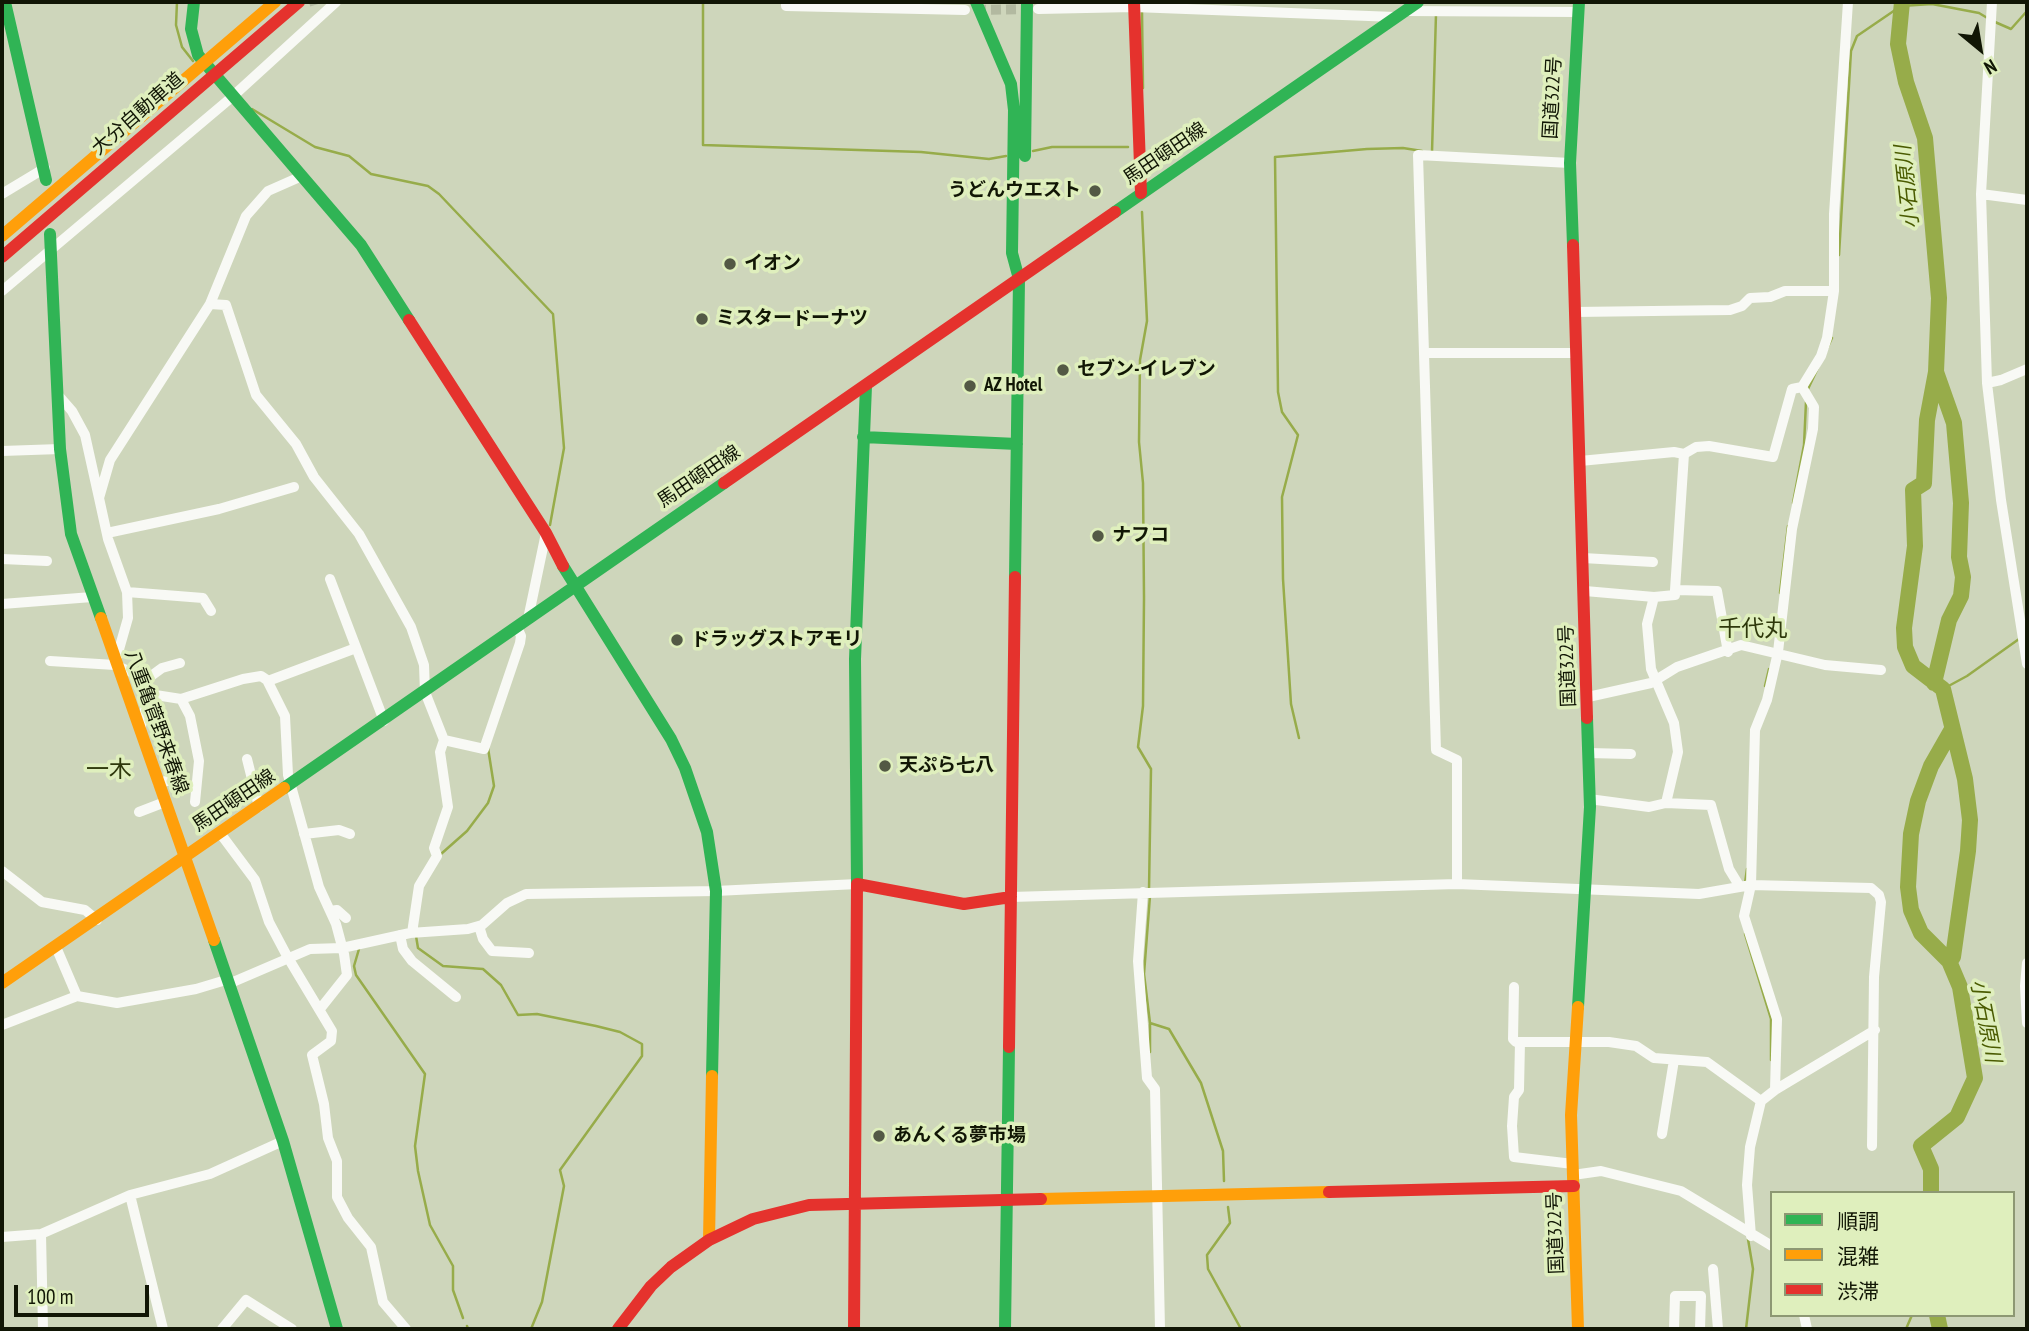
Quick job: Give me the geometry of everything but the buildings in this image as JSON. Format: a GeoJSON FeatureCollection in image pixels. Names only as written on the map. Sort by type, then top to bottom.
{"type":"FeatureCollection","features":[{"type":"Feature","properties":{"kind":"main road"},"geometry":{"type":"LineString","coordinates":[[5,2],[46,174]]}},
{"type":"Feature","properties":{"kind":"main road"},"geometry":{"type":"LineString","coordinates":[[194,2],[191,29],[198,55],[361,245],[546,533],[574,587],[671,739],[685,768],[707,832],[716,891],[709,1240]]}},
{"type":"Feature","properties":{"kind":"main road","name":"大分自動車道"},"geometry":{"type":"LineString","coordinates":[[2,236],[275,2]]}},
{"type":"Feature","properties":{"kind":"main road","name":"大分自動車道"},"geometry":{"type":"LineString","coordinates":[[2,257],[299,2]]}},
{"type":"Feature","properties":{"kind":"main road","name":"馬田頓田線"},"geometry":{"type":"LineString","coordinates":[[2,983],[97,920],[1418,2]]}},
{"type":"Feature","properties":{"kind":"main road"},"geometry":{"type":"LineString","coordinates":[[1134,4],[1141,193]]}},
{"type":"Feature","properties":{"kind":"main road"},"geometry":{"type":"LineString","coordinates":[[1004,1329],[1019,279],[1033,5]]}},
{"type":"Feature","properties":{"kind":"main road"},"geometry":{"type":"LineString","coordinates":[[971,6],[1001,56],[1010,84],[1014,110],[1012,253],[1019,279]]}},
{"type":"Feature","properties":{"kind":"main road","name":"国道322号"},"geometry":{"type":"LineString","coordinates":[[1578,7],[1570,163],[1589,799],[1575,1044],[1573,1175],[1578,1329]]}},
{"type":"Feature","properties":{"kind":"main road","name":"八重亀菅野来春線"},"geometry":{"type":"LineString","coordinates":[[50,234],[60,449],[71,534],[115,665],[229,981],[282,1141],[335,1329]]}},
{"type":"Feature","properties":{"kind":"main road"},"geometry":{"type":"LineString","coordinates":[[854,1329],[855,659],[866,386]]}},
{"type":"Feature","properties":{"kind":"main road"},"geometry":{"type":"LineString","coordinates":[[863,437],[1017,444]]}},
{"type":"Feature","properties":{"kind":"main road"},"geometry":{"type":"LineString","coordinates":[[856,884],[964,904],[1011,897]]}},
{"type":"Feature","properties":{"kind":"main road"},"geometry":{"type":"LineString","coordinates":[[618,1329],[661,1276],[709,1240],[777,1212],[809,1205],[1159,1196],[1573,1175]]}},
{"type":"Feature","properties":{"kind":"street"},"geometry":{"type":"LineString","coordinates":[[2,291],[232,97],[336,2]]}},
{"type":"Feature","properties":{"kind":"street"},"geometry":{"type":"LineString","coordinates":[[786,2],[786,6],[971,6]]}},
{"type":"Feature","properties":{"kind":"street"},"geometry":{"type":"LineString","coordinates":[[1805,393],[1821,356],[1834,290],[1834,214],[1848,2]]}},
{"type":"Feature","properties":{"kind":"street"},"geometry":{"type":"LineString","coordinates":[[1992,2],[1981,194],[1987,383],[2001,500],[2027,664]]}},
{"type":"Feature","properties":{"kind":"street"},"geometry":{"type":"LineString","coordinates":[[315,5],[319,17]]}},
{"type":"Feature","properties":{"kind":"street"},"geometry":{"type":"LineString","coordinates":[[1033,5],[1288,6],[1400,14],[1578,7]]}},
{"type":"Feature","properties":{"kind":"street"},"geometry":{"type":"LineString","coordinates":[[1457,884],[1457,760],[1436,750],[1418,155],[1570,163]]}},
{"type":"Feature","properties":{"kind":"street"},"geometry":{"type":"LineString","coordinates":[[2,194],[46,174]]}},
{"type":"Feature","properties":{"kind":"street"},"geometry":{"type":"LineString","coordinates":[[99,498],[110,460],[210,304],[246,216],[268,191],[302,176]]}},
{"type":"Feature","properties":{"kind":"street"},"geometry":{"type":"LineString","coordinates":[[1981,194],[2027,200]]}},
{"type":"Feature","properties":{"kind":"street"},"geometry":{"type":"LineString","coordinates":[[1575,312],[1730,310],[1742,306],[1750,298],[1770,297],[1785,291],[1834,290]]}},
{"type":"Feature","properties":{"kind":"street"},"geometry":{"type":"LineString","coordinates":[[210,304],[226,305],[256,395],[296,444],[314,477],[359,534],[411,627],[424,665],[425,692],[444,740],[440,752],[449,807],[434,848],[437,856],[419,886],[415,933]]}},
{"type":"Feature","properties":{"kind":"street"},"geometry":{"type":"LineString","coordinates":[[1424,353],[1577,353]]}},
{"type":"Feature","properties":{"kind":"street"},"geometry":{"type":"LineString","coordinates":[[1987,383],[2027,369]]}},
{"type":"Feature","properties":{"kind":"street"},"geometry":{"type":"LineString","coordinates":[[1580,461],[1674,452],[1684,454],[1696,447],[1709,446],[1773,457],[1792,388],[1805,393],[1814,407],[1813,429],[1791,529],[1767,700],[1755,730],[1745,886],[1744,916],[1777,1019],[1775,1090]]}},
{"type":"Feature","properties":{"kind":"street"},"geometry":{"type":"LineString","coordinates":[[58,395],[72,411],[85,435],[107,533],[127,593],[128,618],[115,665]]}},
{"type":"Feature","properties":{"kind":"street"},"geometry":{"type":"LineString","coordinates":[[2,451],[60,449]]}},
{"type":"Feature","properties":{"kind":"street"},"geometry":{"type":"LineString","coordinates":[[1584,591],[1654,597],[1675,595],[1684,454]]}},
{"type":"Feature","properties":{"kind":"street"},"geometry":{"type":"LineString","coordinates":[[107,533],[219,509],[294,487]]}},
{"type":"Feature","properties":{"kind":"street"},"geometry":{"type":"LineString","coordinates":[[444,740],[484,749],[520,643],[546,533]]}},
{"type":"Feature","properties":{"kind":"street"},"geometry":{"type":"LineString","coordinates":[[1583,558],[1653,562]]}},
{"type":"Feature","properties":{"kind":"street"},"geometry":{"type":"LineString","coordinates":[[2,559],[47,561]]}},
{"type":"Feature","properties":{"kind":"street"},"geometry":{"type":"LineString","coordinates":[[330,579],[384,720]]}},
{"type":"Feature","properties":{"kind":"street"},"geometry":{"type":"LineString","coordinates":[[1675,590],[1717,591],[1728,652]]}},
{"type":"Feature","properties":{"kind":"street"},"geometry":{"type":"LineString","coordinates":[[127,593],[203,598],[211,611]]}},
{"type":"Feature","properties":{"kind":"street"},"geometry":{"type":"LineString","coordinates":[[2,604],[92,597]]}},
{"type":"Feature","properties":{"kind":"street"},"geometry":{"type":"LineString","coordinates":[[1654,597],[1648,615],[1648,651],[1674,723],[1678,752],[1666,803]]}},
{"type":"Feature","properties":{"kind":"street"},"geometry":{"type":"LineString","coordinates":[[1588,697],[1651,683],[1677,667],[1728,652],[1741,645],[1825,664],[1881,670]]}},
{"type":"Feature","properties":{"kind":"street"},"geometry":{"type":"LineString","coordinates":[[268,681],[356,648]]}},
{"type":"Feature","properties":{"kind":"street"},"geometry":{"type":"LineString","coordinates":[[50,661],[115,665],[147,679]]}},
{"type":"Feature","properties":{"kind":"street"},"geometry":{"type":"LineString","coordinates":[[147,679],[162,668],[180,663]]}},
{"type":"Feature","properties":{"kind":"street"},"geometry":{"type":"LineString","coordinates":[[149,694],[181,699],[243,679],[261,676],[268,681],[285,716],[291,785],[304,834],[342,948],[347,975],[320,1009]]}},
{"type":"Feature","properties":{"kind":"street"},"geometry":{"type":"LineString","coordinates":[[139,732],[149,694],[147,679]]}},
{"type":"Feature","properties":{"kind":"street"},"geometry":{"type":"LineString","coordinates":[[181,699],[190,716],[199,761],[195,802]]}},
{"type":"Feature","properties":{"kind":"street"},"geometry":{"type":"LineString","coordinates":[[1588,753],[1630,754]]}},
{"type":"Feature","properties":{"kind":"street"},"geometry":{"type":"LineString","coordinates":[[247,759],[259,807]]}},
{"type":"Feature","properties":{"kind":"street"},"geometry":{"type":"LineString","coordinates":[[158,783],[180,778]]}},
{"type":"Feature","properties":{"kind":"street"},"geometry":{"type":"LineString","coordinates":[[1589,799],[1649,807],[1666,803],[1711,805],[1728,869],[1745,886]]}},
{"type":"Feature","properties":{"kind":"street"},"geometry":{"type":"LineString","coordinates":[[139,812],[165,802]]}},
{"type":"Feature","properties":{"kind":"street"},"geometry":{"type":"LineString","coordinates":[[304,834],[339,830],[350,834]]}},
{"type":"Feature","properties":{"kind":"street"},"geometry":{"type":"LineString","coordinates":[[220,833],[256,880],[269,922],[334,1038],[312,1055],[324,1104],[328,1138],[337,1161],[337,1198],[348,1218],[371,1247],[383,1302],[406,1329]]}},
{"type":"Feature","properties":{"kind":"street"},"geometry":{"type":"LineString","coordinates":[[2,870],[41,902],[77,907],[97,920]]}},
{"type":"Feature","properties":{"kind":"street"},"geometry":{"type":"LineString","coordinates":[[2,1025],[77,996],[117,1003],[229,981],[287,956],[326,946],[342,948],[400,935],[479,926],[507,903],[526,894],[716,891],[856,884]]}},
{"type":"Feature","properties":{"kind":"street"},"geometry":{"type":"LineString","coordinates":[[1011,897],[1457,884],[1699,894],[1745,886],[1871,888],[1879,895],[1872,1146]]}},
{"type":"Feature","properties":{"kind":"street"},"geometry":{"type":"LineString","coordinates":[[1148,891],[1138,961],[1147,1078],[1155,1089],[1160,1329]]}},
{"type":"Feature","properties":{"kind":"street"},"geometry":{"type":"LineString","coordinates":[[330,911],[337,910],[346,918]]}},
{"type":"Feature","properties":{"kind":"street"},"geometry":{"type":"LineString","coordinates":[[479,926],[483,939],[492,950],[529,953]]}},
{"type":"Feature","properties":{"kind":"street"},"geometry":{"type":"LineString","coordinates":[[400,935],[403,949],[412,961],[456,997]]}},
{"type":"Feature","properties":{"kind":"street"},"geometry":{"type":"LineString","coordinates":[[56,947],[77,996]]}},
{"type":"Feature","properties":{"kind":"street"},"geometry":{"type":"LineString","coordinates":[[2027,962],[2027,1023]]}},
{"type":"Feature","properties":{"kind":"street"},"geometry":{"type":"LineString","coordinates":[[1514,987],[1513,1039],[1520,1042],[1575,1044],[1609,1042],[1636,1046],[1654,1058],[1707,1062],[1759,1100]]}},
{"type":"Feature","properties":{"kind":"street"},"geometry":{"type":"LineString","coordinates":[[1751,1236],[1747,1185],[1750,1147],[1759,1100],[1875,1030]]}},
{"type":"Feature","properties":{"kind":"street"},"geometry":{"type":"LineString","coordinates":[[1520,1042],[1519,1090],[1514,1097],[1512,1126],[1514,1157],[1573,1175],[1601,1171],[1642,1179],[1681,1191],[1751,1236],[1770,1245]]}},
{"type":"Feature","properties":{"kind":"street"},"geometry":{"type":"LineString","coordinates":[[1662,1135],[1674,1060]]}},
{"type":"Feature","properties":{"kind":"street"},"geometry":{"type":"LineString","coordinates":[[2,1237],[41,1234],[130,1195],[210,1174],[282,1141]]}},
{"type":"Feature","properties":{"kind":"street"},"geometry":{"type":"LineString","coordinates":[[130,1195],[163,1329]]}},
{"type":"Feature","properties":{"kind":"street"},"geometry":{"type":"LineString","coordinates":[[41,1234],[43,1329]]}},
{"type":"Feature","properties":{"kind":"street"},"geometry":{"type":"LineString","coordinates":[[1713,1269],[1718,1329]]}},
{"type":"Feature","properties":{"kind":"street"},"geometry":{"type":"LineString","coordinates":[[1674,1329],[1675,1296],[1701,1296],[1700,1329]]}},
{"type":"Feature","properties":{"kind":"street"},"geometry":{"type":"LineString","coordinates":[[222,1329],[246,1300],[292,1329]]}},
{"type":"Feature","properties":{"kind":"waterway"},"geometry":{"type":"LineString","coordinates":[[177,2],[176,25],[182,47],[193,61]]}},
{"type":"Feature","properties":{"kind":"waterway"},"geometry":{"type":"LineString","coordinates":[[703,2],[703,145],[921,152],[989,159],[1006,156]]}},
{"type":"Feature","properties":{"kind":"waterway","name":"小石原川"},"geometry":{"type":"LineString","coordinates":[[1902,2],[1898,44],[1906,82],[1925,138],[1939,298],[1936,372],[1927,420],[1924,483],[1913,490],[1915,546],[1904,628],[1905,647],[1913,666],[1943,689],[1965,779],[1970,820],[1968,851],[1953,957],[1949,961]]}},
{"type":"Feature","properties":{"kind":"waterway"},"geometry":{"type":"LineString","coordinates":[[1839,255],[1851,51],[1857,36],[1901,6],[1932,4],[1979,13],[1989,19]]}},
{"type":"Feature","properties":{"kind":"waterway"},"geometry":{"type":"LineString","coordinates":[[1142,11],[1143,88]]}},
{"type":"Feature","properties":{"kind":"waterway"},"geometry":{"type":"LineString","coordinates":[[1995,22],[2011,29],[2027,11]]}},
{"type":"Feature","properties":{"kind":"waterway"},"geometry":{"type":"LineString","coordinates":[[1432,152],[1436,14]]}},
{"type":"Feature","properties":{"kind":"waterway"},"geometry":{"type":"LineString","coordinates":[[252,109],[315,147],[349,156],[371,174],[428,186],[439,194],[553,314],[564,448],[550,525]]}},
{"type":"Feature","properties":{"kind":"waterway"},"geometry":{"type":"LineString","coordinates":[[1033,151],[1052,147],[1128,147]]}},
{"type":"Feature","properties":{"kind":"waterway"},"geometry":{"type":"LineString","coordinates":[[1299,738],[1291,704],[1283,579],[1282,497],[1298,435],[1282,412],[1278,392],[1275,157],[1367,149],[1403,148],[1422,151]]}},
{"type":"Feature","properties":{"kind":"waterway"},"geometry":{"type":"LineString","coordinates":[[1142,212],[1147,321],[1140,360],[1139,442],[1143,483],[1144,598],[1143,706],[1138,747],[1151,769],[1149,890]]}},
{"type":"Feature","properties":{"kind":"waterway"},"geometry":{"type":"LineString","coordinates":[[1808,389],[1832,338]]}},
{"type":"Feature","properties":{"kind":"waterway","name":"小石原川"},"geometry":{"type":"LineString","coordinates":[[1934,683],[1949,620],[1961,596],[1963,577],[1959,557],[1961,503],[1954,423],[1936,372]]}},
{"type":"Feature","properties":{"kind":"waterway"},"geometry":{"type":"LineString","coordinates":[[1793,503],[1804,445],[1806,402]]}},
{"type":"Feature","properties":{"kind":"waterway"},"geometry":{"type":"LineString","coordinates":[[1780,593],[1788,526]]}},
{"type":"Feature","properties":{"kind":"waterway"},"geometry":{"type":"LineString","coordinates":[[1943,689],[1967,676],[2019,639]]}},
{"type":"Feature","properties":{"kind":"waterway"},"geometry":{"type":"LineString","coordinates":[[1765,686],[1769,669]]}},
{"type":"Feature","properties":{"kind":"waterway","name":"小石原川"},"geometry":{"type":"LineString","coordinates":[[1931,1191],[1931,1169],[1921,1146],[1957,1117],[1975,1078],[1960,987],[1949,961],[1921,933],[1911,910],[1908,887],[1911,834],[1918,801],[1931,766],[1951,731]]}},
{"type":"Feature","properties":{"kind":"waterway"},"geometry":{"type":"LineString","coordinates":[[441,854],[467,831],[488,803],[494,786],[488,748]]}},
{"type":"Feature","properties":{"kind":"waterway"},"geometry":{"type":"LineString","coordinates":[[1745,883],[1747,869]]}},
{"type":"Feature","properties":{"kind":"waterway"},"geometry":{"type":"LineString","coordinates":[[1150,896],[1144,974],[1150,1023],[1169,1029],[1201,1083],[1223,1151],[1224,1181]]}},
{"type":"Feature","properties":{"kind":"waterway"},"geometry":{"type":"LineString","coordinates":[[1745,934],[1771,1019],[1771,1060]]}},
{"type":"Feature","properties":{"kind":"waterway"},"geometry":{"type":"LineString","coordinates":[[416,936],[418,948],[443,966],[483,969],[501,985],[518,1015],[537,1014],[596,1026],[620,1032],[642,1044],[642,1056],[560,1170],[564,1186],[542,1302],[531,1329]]}},
{"type":"Feature","properties":{"kind":"waterway"},"geometry":{"type":"LineString","coordinates":[[359,949],[354,966],[356,975],[425,1074],[415,1146],[418,1171],[430,1225],[453,1266],[453,1290],[463,1318]]}},
{"type":"Feature","properties":{"kind":"waterway"},"geometry":{"type":"LineString","coordinates":[[1150,1024],[1150,1052]]}},
{"type":"Feature","properties":{"kind":"waterway"},"geometry":{"type":"LineString","coordinates":[[1228,1207],[1230,1223],[1207,1255],[1208,1269],[1241,1329]]}},
{"type":"Feature","properties":{"kind":"waterway"},"geometry":{"type":"LineString","coordinates":[[1746,1329],[1753,1269],[1748,1239]]}},
{"type":"Feature","properties":{"kind":"waterway"},"geometry":{"type":"LineString","coordinates":[[1906,1329],[1911,1317]]}},
{"type":"Feature","properties":{"kind":"waterway","name":"小石原川"},"geometry":{"type":"LineString","coordinates":[[1937,1317],[1940,1329]]}},
{"type":"Feature","properties":{"kind":"tunnel"},"geometry":{"type":"LineString","coordinates":[[976,10],[1031,9]]}},
{"type":"Feature","properties":{"kind":"traffic: fast"},"geometry":{"type":"LineString","coordinates":[[5,2],[46,180]]}},
{"type":"Feature","properties":{"kind":"traffic: fast"},"geometry":{"type":"LineString","coordinates":[[194,2],[191,29],[198,55],[361,245],[409,320]]}},
{"type":"Feature","properties":{"kind":"traffic: fast"},"geometry":{"type":"LineString","coordinates":[[976,2],[1011,84],[1014,110],[1012,253],[1019,279]]}},
{"type":"Feature","properties":{"kind":"traffic: fast"},"geometry":{"type":"LineString","coordinates":[[1025,156],[1027,2]]}},
{"type":"Feature","properties":{"kind":"traffic: fast"},"geometry":{"type":"LineString","coordinates":[[1115,212],[1418,2]]}},
{"type":"Feature","properties":{"kind":"traffic: fast"},"geometry":{"type":"LineString","coordinates":[[1573,245],[1570,163],[1579,2]]}},
{"type":"Feature","properties":{"kind":"traffic: fast"},"geometry":{"type":"LineString","coordinates":[[50,234],[60,449],[71,534],[101,618]]}},
{"type":"Feature","properties":{"kind":"traffic: fast"},"geometry":{"type":"LineString","coordinates":[[1015,577],[1019,279]]}},
{"type":"Feature","properties":{"kind":"traffic: fast"},"geometry":{"type":"LineString","coordinates":[[857,884],[855,659],[866,386]]}},
{"type":"Feature","properties":{"kind":"traffic: fast"},"geometry":{"type":"LineString","coordinates":[[863,437],[1017,444]]}},
{"type":"Feature","properties":{"kind":"traffic: fast"},"geometry":{"type":"LineString","coordinates":[[284,788],[724,483]]}},
{"type":"Feature","properties":{"kind":"traffic: fast"},"geometry":{"type":"LineString","coordinates":[[563,566],[671,739],[685,768],[707,832],[716,891],[712,1076]]}},
{"type":"Feature","properties":{"kind":"traffic: fast"},"geometry":{"type":"LineString","coordinates":[[1578,1007],[1590,807],[1587,718]]}},
{"type":"Feature","properties":{"kind":"traffic: fast"},"geometry":{"type":"LineString","coordinates":[[214,940],[283,1141],[337,1329]]}},
{"type":"Feature","properties":{"kind":"traffic: fast"},"geometry":{"type":"LineString","coordinates":[[1005,1329],[1009,1047]]}},
{"type":"Feature","properties":{"kind":"traffic: slow"},"geometry":{"type":"LineString","coordinates":[[2,236],[275,2]]}},
{"type":"Feature","properties":{"kind":"traffic: slow"},"geometry":{"type":"LineString","coordinates":[[101,618],[214,940]]}},
{"type":"Feature","properties":{"kind":"traffic: slow"},"geometry":{"type":"LineString","coordinates":[[2,983],[284,788]]}},
{"type":"Feature","properties":{"kind":"traffic: slow"},"geometry":{"type":"LineString","coordinates":[[1578,1007],[1571,1115],[1578,1329]]}},
{"type":"Feature","properties":{"kind":"traffic: slow"},"geometry":{"type":"LineString","coordinates":[[709,1240],[712,1076]]}},
{"type":"Feature","properties":{"kind":"traffic: slow"},"geometry":{"type":"LineString","coordinates":[[1041,1199],[1329,1192]]}},
{"type":"Feature","properties":{"kind":"traffic: jam"},"geometry":{"type":"LineString","coordinates":[[2,257],[299,2]]}},
{"type":"Feature","properties":{"kind":"traffic: jam"},"geometry":{"type":"LineString","coordinates":[[1134,2],[1141,193]]}},
{"type":"Feature","properties":{"kind":"traffic: jam"},"geometry":{"type":"LineString","coordinates":[[724,483],[1115,212]]}},
{"type":"Feature","properties":{"kind":"traffic: jam"},"geometry":{"type":"LineString","coordinates":[[1573,245],[1587,718]]}},
{"type":"Feature","properties":{"kind":"traffic: jam"},"geometry":{"type":"LineString","coordinates":[[409,320],[546,533],[563,566]]}},
{"type":"Feature","properties":{"kind":"traffic: jam"},"geometry":{"type":"LineString","coordinates":[[1009,1047],[1015,577]]}},
{"type":"Feature","properties":{"kind":"traffic: jam"},"geometry":{"type":"LineString","coordinates":[[854,1329],[857,884],[964,904],[1011,897]]}},
{"type":"Feature","properties":{"kind":"traffic: jam"},"geometry":{"type":"LineString","coordinates":[[1329,1192],[1574,1186]]}},
{"type":"Feature","properties":{"kind":"traffic: jam"},"geometry":{"type":"LineString","coordinates":[[618,1329],[651,1286],[671,1267],[709,1240],[753,1219],[809,1205],[1041,1199]]}},
{"type":"Feature","properties":{"kind":"place","name":"うどんウエスト"},"geometry":{"type":"Point","coordinates":[1095,191]}},
{"type":"Feature","properties":{"kind":"place","name":"イオン"},"geometry":{"type":"Point","coordinates":[730,264]}},
{"type":"Feature","properties":{"kind":"place","name":"ミスタードーナツ"},"geometry":{"type":"Point","coordinates":[702,319]}},
{"type":"Feature","properties":{"kind":"place","name":"セブン-イレブン"},"geometry":{"type":"Point","coordinates":[1063,370]}},
{"type":"Feature","properties":{"kind":"place","name":"AZ Hotel"},"geometry":{"type":"Point","coordinates":[970,386]}},
{"type":"Feature","properties":{"kind":"place","name":"ナフコ"},"geometry":{"type":"Point","coordinates":[1098,536]}},
{"type":"Feature","properties":{"kind":"place","name":"ドラッグストアモリ"},"geometry":{"type":"Point","coordinates":[677,640]}},
{"type":"Feature","properties":{"kind":"place","name":"天ぷら七八"},"geometry":{"type":"Point","coordinates":[885,766]}},
{"type":"Feature","properties":{"kind":"place","name":"あんくる夢市場"},"geometry":{"type":"Point","coordinates":[879,1136]}},
{"type":"Feature","properties":{"kind":"district","name":"千代丸"},"geometry":{"type":"Point","coordinates":[1753,629]}},
{"type":"Feature","properties":{"kind":"district","name":"一木"},"geometry":{"type":"Point","coordinates":[109,770]}}]}
